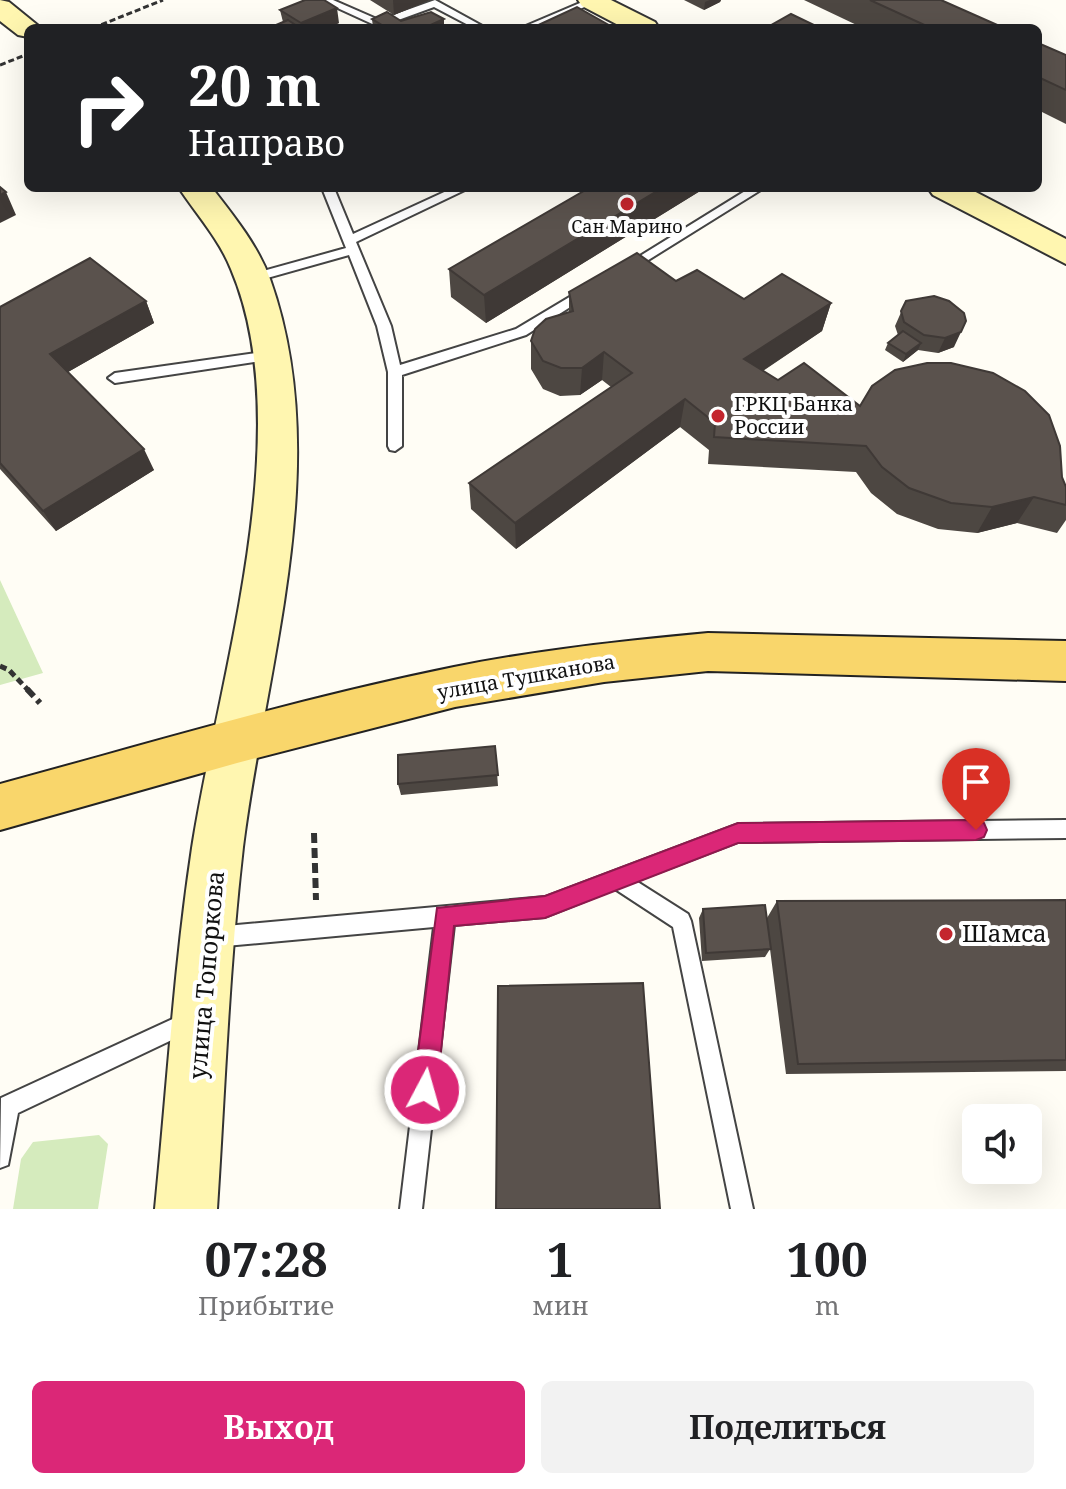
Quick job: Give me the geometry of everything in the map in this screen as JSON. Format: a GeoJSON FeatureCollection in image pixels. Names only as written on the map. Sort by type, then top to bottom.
{"type":"FeatureCollection","features":[{"type":"Feature","properties":{"kind":"main road"},"geometry":{"type":"LineString","coordinates":[[3,10],[35,0]]}},
{"type":"Feature","properties":{"kind":"main road"},"geometry":{"type":"LineString","coordinates":[[593,0],[638,24]]}},
{"type":"Feature","properties":{"kind":"main road"},"geometry":{"type":"LineString","coordinates":[[3,10],[24,26]]}},
{"type":"Feature","properties":{"kind":"main road","name":"улица Топоркова"},"geometry":{"type":"LineString","coordinates":[[186,1209],[218,846],[266,571],[276,443],[270,356],[253,278],[237,245],[198,192]]}},
{"type":"Feature","properties":{"kind":"main road"},"geometry":{"type":"LineString","coordinates":[[951,192],[1066,253]]}},
{"type":"Feature","properties":{"kind":"main road"},"geometry":{"type":"LineString","coordinates":[[952,192],[1066,240]]}},
{"type":"Feature","properties":{"kind":"main road","name":"улица Тушканова"},"geometry":{"type":"LineString","coordinates":[[0,807],[237,741],[455,687],[604,662],[708,652],[1064,659]]}},
{"type":"Feature","properties":{"kind":"lane"},"geometry":{"type":"LineString","coordinates":[[325,0],[379,24],[435,3],[474,24]]}},
{"type":"Feature","properties":{"kind":"lane"},"geometry":{"type":"LineString","coordinates":[[536,24],[593,0]]}},
{"type":"Feature","properties":{"kind":"lane"},"geometry":{"type":"LineString","coordinates":[[330,192],[384,326],[395,372],[395,446]]}},
{"type":"Feature","properties":{"kind":"lane"},"geometry":{"type":"LineString","coordinates":[[253,278],[351,245],[455,192]]}},
{"type":"Feature","properties":{"kind":"lane"},"geometry":{"type":"LineString","coordinates":[[613,276],[751,192]]}},
{"type":"Feature","properties":{"kind":"lane"},"geometry":{"type":"LineString","coordinates":[[395,372],[521,332],[600,284]]}},
{"type":"Feature","properties":{"kind":"lane"},"geometry":{"type":"LineString","coordinates":[[115,378],[270,356]]}},
{"type":"Feature","properties":{"kind":"lane"},"geometry":{"type":"LineString","coordinates":[[210,937],[545,907],[738,833],[1066,829]]}},
{"type":"Feature","properties":{"kind":"lane"},"geometry":{"type":"LineString","coordinates":[[616,879],[681,921],[742,1209]]}},
{"type":"Feature","properties":{"kind":"lane"},"geometry":{"type":"LineString","coordinates":[[411,1209],[445,916]]}},
{"type":"Feature","properties":{"kind":"lane"},"geometry":{"type":"LineString","coordinates":[[0,1157],[9,1106],[203,1015]]}},
{"type":"Feature","properties":{"kind":"path"},"geometry":{"type":"LineString","coordinates":[[103,24],[163,0]]}},
{"type":"Feature","properties":{"kind":"path"},"geometry":{"type":"LineString","coordinates":[[0,65],[24,56]]}},
{"type":"Feature","properties":{"kind":"path"},"geometry":{"type":"LineString","coordinates":[[0,666],[9,670],[40,703]]}},
{"type":"Feature","properties":{"kind":"path"},"geometry":{"type":"LineString","coordinates":[[314,833],[317,928]]}},
{"type":"Feature","properties":{"kind":"green space"},"geometry":{"type":"Polygon","coordinates":[[[0,580],[43,673],[0,685],[0,580]]]}},
{"type":"Feature","properties":{"kind":"green space"},"geometry":{"type":"Polygon","coordinates":[[[99,1135],[108,1144],[98,1209],[13,1209],[21,1159],[33,1142],[99,1135]]]}},
{"type":"Feature","properties":{"kind":"building"},"geometry":{"type":"Polygon","coordinates":[[[305,0],[324,0],[337,8],[301,23],[280,10],[305,0]]]}},
{"type":"Feature","properties":{"kind":"building"},"geometry":{"type":"Polygon","coordinates":[[[870,0],[941,0],[995,24],[922,24],[870,0]]]}},
{"type":"Feature","properties":{"kind":"building"},"geometry":{"type":"Polygon","coordinates":[[[577,7],[607,24],[541,24],[577,7]]]}},
{"type":"Feature","properties":{"kind":"building"},"geometry":{"type":"Polygon","coordinates":[[[387,12],[401,21],[431,12],[444,19],[433,24],[380,24],[372,19],[387,12]]]}},
{"type":"Feature","properties":{"kind":"building"},"geometry":{"type":"Polygon","coordinates":[[[791,14],[812,24],[773,24],[791,14]]]}},
{"type":"Feature","properties":{"kind":"building"},"geometry":{"type":"Polygon","coordinates":[[[1042,45],[1066,55],[1066,90],[1042,79],[1042,45]]]}},
{"type":"Feature","properties":{"kind":"building"},"geometry":{"type":"Polygon","coordinates":[[[582,192],[655,192],[484,295],[449,269],[582,192]]]}},
{"type":"Feature","properties":{"kind":"building","name":"ГРКЦ Банка России"},"geometry":{"type":"Polygon","coordinates":[[[637,253],[676,281],[697,270],[744,299],[782,274],[831,303],[744,359],[778,380],[804,363],[860,406],[872,386],[895,370],[927,363],[951,363],[993,373],[1025,391],[1049,415],[1060,446],[1066,505],[1034,497],[992,507],[951,503],[909,488],[882,467],[866,446],[714,437],[715,423],[685,399],[515,523],[469,483],[632,373],[604,352],[582,368],[561,368],[543,361],[531,341],[535,329],[546,319],[573,311],[569,292],[637,253]]]}},
{"type":"Feature","properties":{"kind":"building"},"geometry":{"type":"Polygon","coordinates":[[[90,258],[146,301],[50,354],[144,449],[43,511],[0,463],[0,307],[90,258]]]}},
{"type":"Feature","properties":{"kind":"building"},"geometry":{"type":"Polygon","coordinates":[[[934,296],[949,301],[964,313],[966,321],[961,332],[945,338],[924,335],[904,322],[901,311],[906,301],[934,296]]]}},
{"type":"Feature","properties":{"kind":"building"},"geometry":{"type":"Polygon","coordinates":[[[903,331],[921,343],[906,354],[888,343],[903,331]]]}},
{"type":"Feature","properties":{"kind":"building"},"geometry":{"type":"Polygon","coordinates":[[[495,746],[498,775],[398,784],[398,755],[495,746]]]}},
{"type":"Feature","properties":{"kind":"building"},"geometry":{"type":"Polygon","coordinates":[[[1066,900],[1066,1060],[798,1064],[777,901],[1066,900]]]}},
{"type":"Feature","properties":{"kind":"building"},"geometry":{"type":"Polygon","coordinates":[[[765,905],[771,949],[706,953],[703,909],[765,905]]]}},
{"type":"Feature","properties":{"kind":"building"},"geometry":{"type":"Polygon","coordinates":[[[643,983],[660,1209],[496,1209],[498,986],[643,983]]]}},
{"type":"Feature","properties":{"kind":"place","name":"Сан Марино"},"geometry":{"type":"Point","coordinates":[627,204]}},
{"type":"Feature","properties":{"kind":"place","name":"ГРКЦ Банка России"},"geometry":{"type":"Point","coordinates":[718,416]}},
{"type":"Feature","properties":{"kind":"place","name":"Шамса"},"geometry":{"type":"Point","coordinates":[946,934]}},
{"type":"Feature","properties":{"kind":"route"},"geometry":{"type":"LineString","coordinates":[[425,1090],[445,916],[545,907],[738,833],[976,830]]}}]}
